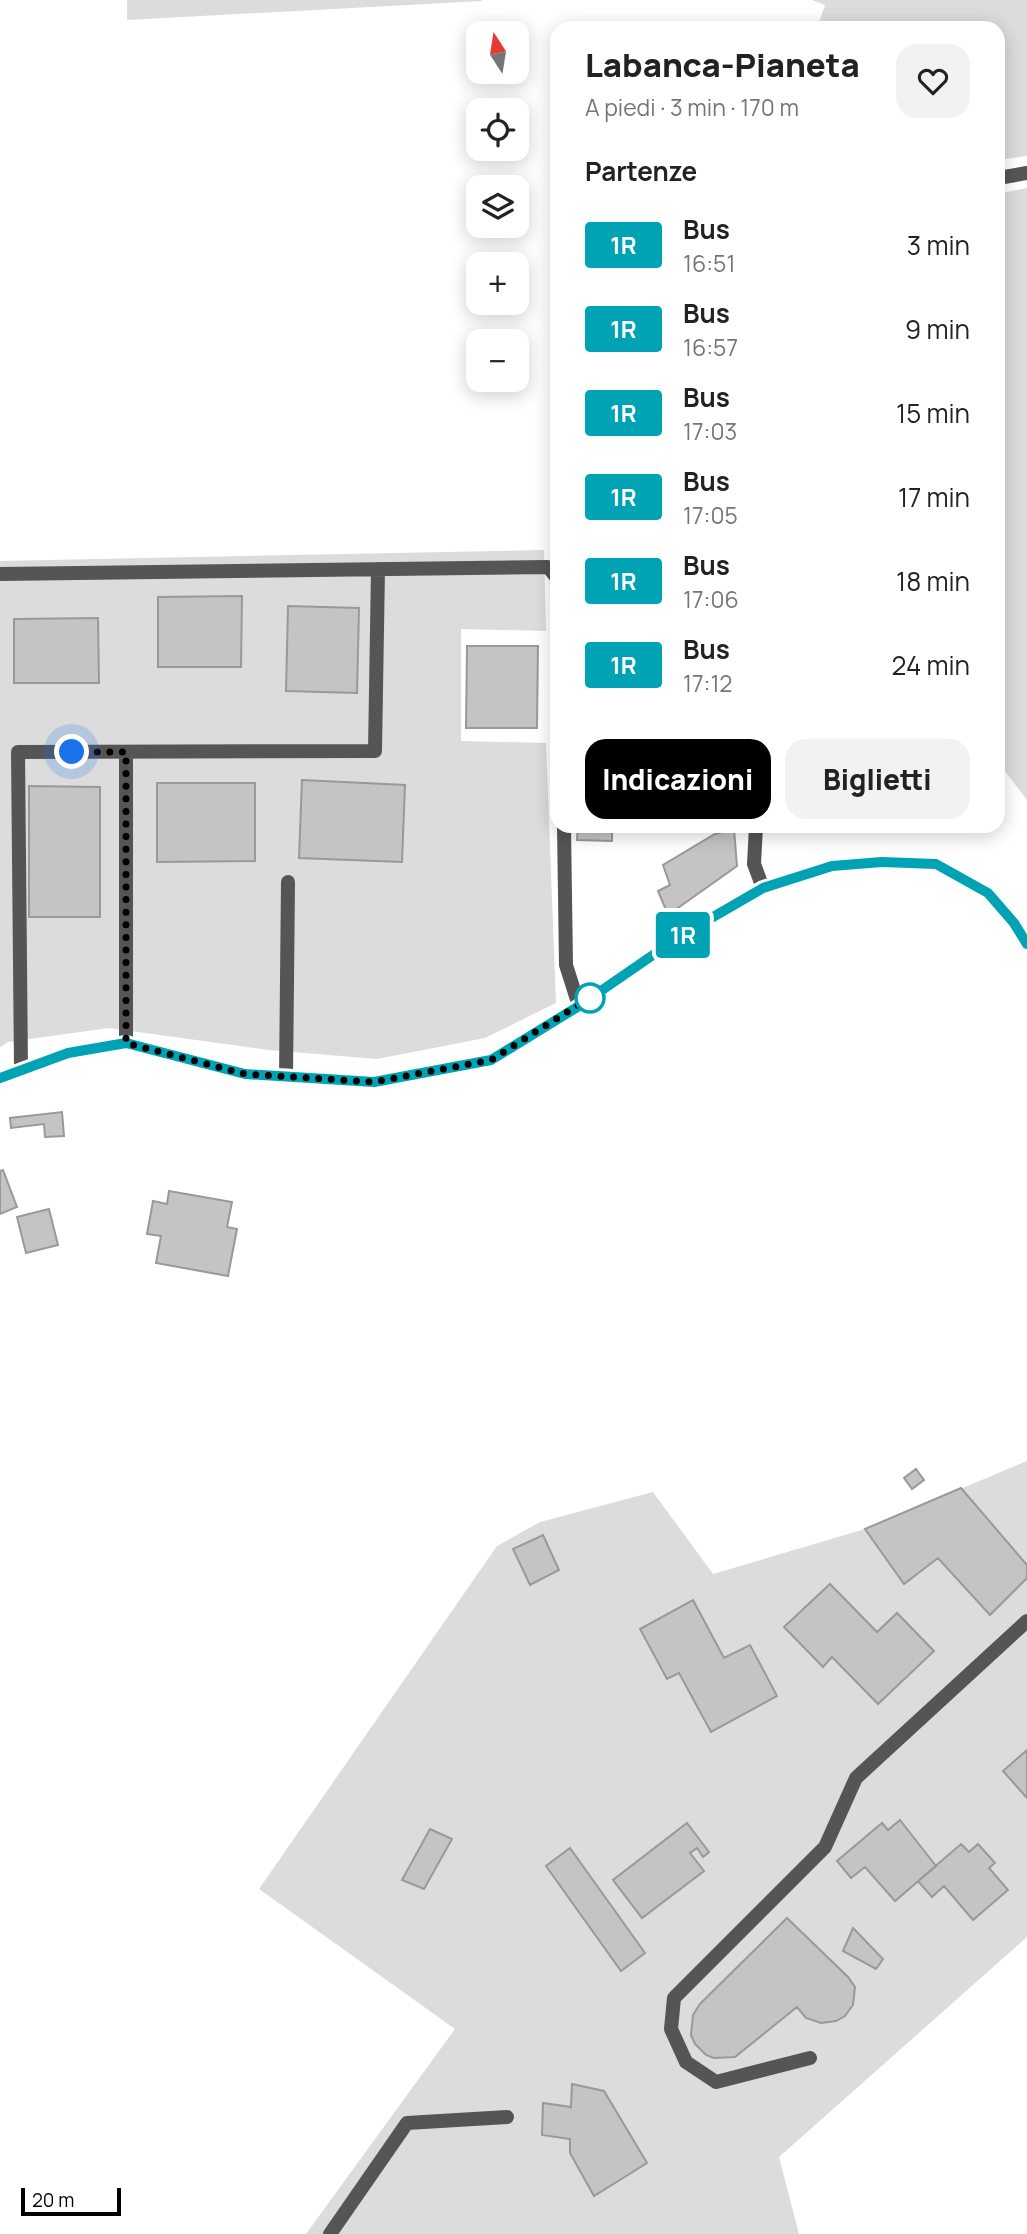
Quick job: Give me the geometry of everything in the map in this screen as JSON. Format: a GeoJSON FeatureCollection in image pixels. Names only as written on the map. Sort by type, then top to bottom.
{"type":"FeatureCollection","features":[{"type":"Feature","properties":{"kind":"street"},"geometry":{"type":"LineString","coordinates":[[1005,177],[1027,173]]}},
{"type":"Feature","properties":{"kind":"street"},"geometry":{"type":"LineString","coordinates":[[0,574],[548,567],[550,570]]}},
{"type":"Feature","properties":{"kind":"street"},"geometry":{"type":"LineString","coordinates":[[22,1069],[19,752],[375,751],[378,569]]}},
{"type":"Feature","properties":{"kind":"street"},"geometry":{"type":"LineString","coordinates":[[126,752],[126,1043]]}},
{"type":"Feature","properties":{"kind":"street"},"geometry":{"type":"LineString","coordinates":[[564,833],[566,964],[579,1006]]}},
{"type":"Feature","properties":{"kind":"street"},"geometry":{"type":"LineString","coordinates":[[755,833],[754,864],[763,888]]}},
{"type":"Feature","properties":{"kind":"street"},"geometry":{"type":"LineString","coordinates":[[0,1078],[68,1053],[126,1043],[245,1074],[374,1082],[491,1060],[579,1006],[682,935],[763,888],[832,866],[882,862],[936,864],[988,893],[1014,923],[1027,944]]}},
{"type":"Feature","properties":{"kind":"street"},"geometry":{"type":"LineString","coordinates":[[286,1077],[288,882]]}},
{"type":"Feature","properties":{"kind":"street"},"geometry":{"type":"LineString","coordinates":[[810,2058],[716,2082],[686,2062],[671,2029],[674,1998],[825,1847],[856,1778],[1027,1621]]}},
{"type":"Feature","properties":{"kind":"street"},"geometry":{"type":"LineString","coordinates":[[330,2234],[407,2123],[507,2117]]}},
{"type":"Feature","properties":{"kind":"shaded area"},"geometry":{"type":"Polygon","coordinates":[[[127,0],[481,0],[482,1],[127,20],[127,0]]]}},
{"type":"Feature","properties":{"kind":"shaded area"},"geometry":{"type":"Polygon","coordinates":[[[812,0],[1027,0],[1027,156],[1005,159],[1005,21],[819,21],[825,5],[812,0]]]}},
{"type":"Feature","properties":{"kind":"shaded area"},"geometry":{"type":"Polygon","coordinates":[[[1027,188],[1027,800],[1005,771],[1005,193],[1027,188]]]}},
{"type":"Feature","properties":{"kind":"shaded area"},"geometry":{"type":"Polygon","coordinates":[[[544,550],[546,631],[461,629],[461,741],[546,743],[556,1003],[485,1038],[377,1059],[269,1050],[109,1028],[8,1042],[0,1047],[0,561],[544,550]]]}},
{"type":"Feature","properties":{"kind":"shaded area"},"geometry":{"type":"Polygon","coordinates":[[[1027,1461],[1027,1937],[779,2157],[799,2234],[306,2234],[455,2029],[259,1889],[497,1546],[540,1522],[653,1492],[713,1574],[865,1529],[1027,1461]]]}},
{"type":"Feature","properties":{"kind":"building"},"geometry":{"type":"Polygon","coordinates":[[[242,596],[241,667],[158,667],[158,597],[242,596]]]}},
{"type":"Feature","properties":{"kind":"building"},"geometry":{"type":"Polygon","coordinates":[[[288,606],[359,608],[357,693],[286,691],[288,606]]]}},
{"type":"Feature","properties":{"kind":"building"},"geometry":{"type":"Polygon","coordinates":[[[98,618],[99,683],[14,683],[14,619],[98,618]]]}},
{"type":"Feature","properties":{"kind":"building"},"geometry":{"type":"Polygon","coordinates":[[[467,646],[538,646],[537,728],[466,728],[467,646]]]}},
{"type":"Feature","properties":{"kind":"building"},"geometry":{"type":"Polygon","coordinates":[[[302,780],[405,785],[402,862],[299,858],[302,780]]]}},
{"type":"Feature","properties":{"kind":"building"},"geometry":{"type":"Polygon","coordinates":[[[157,783],[255,783],[255,861],[157,862],[157,783]]]}},
{"type":"Feature","properties":{"kind":"building"},"geometry":{"type":"Polygon","coordinates":[[[29,786],[100,787],[100,917],[29,917],[29,786]]]}},
{"type":"Feature","properties":{"kind":"building"},"geometry":{"type":"Polygon","coordinates":[[[578,833],[612,833],[612,841],[577,840],[578,833]]]}},
{"type":"Feature","properties":{"kind":"building"},"geometry":{"type":"Polygon","coordinates":[[[734,833],[737,866],[668,915],[658,891],[670,885],[663,865],[715,834],[734,833]]]}},
{"type":"Feature","properties":{"kind":"building"},"geometry":{"type":"Polygon","coordinates":[[[62,1112],[64,1136],[45,1137],[44,1124],[11,1128],[10,1118],[62,1112]]]}},
{"type":"Feature","properties":{"kind":"building"},"geometry":{"type":"Polygon","coordinates":[[[3,1170],[17,1207],[0,1214],[0,1171],[3,1170]]]}},
{"type":"Feature","properties":{"kind":"building"},"geometry":{"type":"Polygon","coordinates":[[[169,1191],[232,1202],[227,1227],[237,1229],[228,1276],[156,1263],[161,1236],[147,1234],[153,1201],[167,1204],[169,1191]]]}},
{"type":"Feature","properties":{"kind":"building"},"geometry":{"type":"Polygon","coordinates":[[[49,1209],[58,1245],[26,1253],[17,1217],[49,1209]]]}},
{"type":"Feature","properties":{"kind":"building"},"geometry":{"type":"Polygon","coordinates":[[[916,1469],[924,1480],[912,1489],[904,1478],[916,1469]]]}},
{"type":"Feature","properties":{"kind":"building"},"geometry":{"type":"Polygon","coordinates":[[[961,1488],[1027,1565],[1027,1578],[990,1615],[938,1558],[904,1584],[865,1529],[961,1488]]]}},
{"type":"Feature","properties":{"kind":"building"},"geometry":{"type":"Polygon","coordinates":[[[543,1535],[559,1570],[530,1585],[513,1549],[543,1535]]]}},
{"type":"Feature","properties":{"kind":"building"},"geometry":{"type":"Polygon","coordinates":[[[830,1584],[877,1632],[897,1613],[934,1651],[878,1704],[832,1657],[823,1667],[784,1627],[830,1584]]]}},
{"type":"Feature","properties":{"kind":"building"},"geometry":{"type":"Polygon","coordinates":[[[693,1600],[724,1658],[750,1645],[777,1696],[711,1732],[679,1673],[667,1679],[640,1629],[693,1600]]]}},
{"type":"Feature","properties":{"kind":"building"},"geometry":{"type":"Polygon","coordinates":[[[1027,1750],[1027,1798],[1003,1771],[1027,1750]]]}},
{"type":"Feature","properties":{"kind":"building"},"geometry":{"type":"Polygon","coordinates":[[[900,1820],[936,1866],[895,1901],[865,1867],[851,1878],[837,1861],[882,1823],[888,1830],[900,1820]]]}},
{"type":"Feature","properties":{"kind":"building"},"geometry":{"type":"Polygon","coordinates":[[[687,1823],[709,1852],[703,1857],[697,1848],[690,1853],[704,1871],[642,1918],[613,1880],[687,1823]]]}},
{"type":"Feature","properties":{"kind":"building"},"geometry":{"type":"Polygon","coordinates":[[[430,1829],[452,1839],[424,1889],[402,1880],[430,1829]]]}},
{"type":"Feature","properties":{"kind":"building"},"geometry":{"type":"Polygon","coordinates":[[[961,1844],[969,1852],[978,1844],[995,1863],[989,1868],[1008,1890],[973,1920],[944,1886],[932,1897],[918,1881],[961,1844]]]}},
{"type":"Feature","properties":{"kind":"building"},"geometry":{"type":"Polygon","coordinates":[[[570,1848],[645,1953],[621,1971],[546,1866],[570,1848]]]}},
{"type":"Feature","properties":{"kind":"building"},"geometry":{"type":"Polygon","coordinates":[[[787,1918],[848,1977],[855,1987],[853,2005],[845,2016],[836,2021],[821,2023],[806,2018],[797,2007],[735,2057],[714,2058],[706,2055],[695,2044],[691,2035],[693,2015],[700,2004],[787,1918]]]}},
{"type":"Feature","properties":{"kind":"building"},"geometry":{"type":"Polygon","coordinates":[[[853,1928],[883,1959],[876,1969],[843,1951],[853,1928]]]}},
{"type":"Feature","properties":{"kind":"building"},"geometry":{"type":"Polygon","coordinates":[[[572,2084],[604,2091],[647,2163],[594,2196],[570,2153],[570,2139],[542,2135],[543,2103],[571,2107],[572,2084]]]}},
{"type":"Feature","properties":{"kind":"bus line","name":"1R"},"geometry":{"type":"LineString","coordinates":[[0,1078],[68,1053],[126,1043],[245,1074],[374,1082],[491,1060],[579,1006],[682,935],[763,888],[832,866],[882,862],[936,864],[988,893],[1014,923],[1027,944]]}},
{"type":"Feature","properties":{"kind":"route"},"geometry":{"type":"LineString","coordinates":[[72,752],[126,752],[126,1043],[245,1074],[374,1082],[491,1060],[599,992],[590,998]]}}]}
